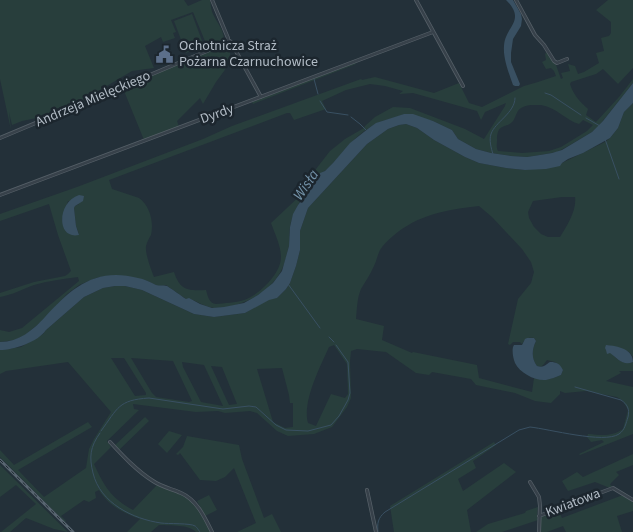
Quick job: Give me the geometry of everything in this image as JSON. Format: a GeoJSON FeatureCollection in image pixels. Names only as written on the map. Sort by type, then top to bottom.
{"type":"FeatureCollection","features":[{"type":"Feature","properties":{"kind":"street"},"geometry":{"type":"LineString","coordinates":[[212,0],[228,40],[231,42],[261,97]]}},
{"type":"Feature","properties":{"kind":"street"},"geometry":{"type":"LineString","coordinates":[[416,0],[463,86]]}},
{"type":"Feature","properties":{"kind":"street"},"geometry":{"type":"LineString","coordinates":[[516,0],[532,31],[544,44],[554,61],[557,63],[567,59]]}},
{"type":"Feature","properties":{"kind":"street","name":"Dyrdy"},"geometry":{"type":"LineString","coordinates":[[0,195],[433,32]]}},
{"type":"Feature","properties":{"kind":"street","name":"Andrzeja Mielęckiego"},"geometry":{"type":"LineString","coordinates":[[0,138],[225,43],[228,40]]}},
{"type":"Feature","properties":{"kind":"street"},"geometry":{"type":"LineString","coordinates":[[110,442],[148,478],[189,498],[200,509],[212,532]]}},
{"type":"Feature","properties":{"kind":"street","name":"Kwiatowa"},"geometry":{"type":"LineString","coordinates":[[530,482],[538,497],[539,532]]}},
{"type":"Feature","properties":{"kind":"street","name":"Kwiatowa"},"geometry":{"type":"LineString","coordinates":[[539,516],[613,488],[633,500]]}},
{"type":"Feature","properties":{"kind":"street"},"geometry":{"type":"LineString","coordinates":[[367,490],[376,532]]}},
{"type":"Feature","properties":{"kind":"green space"},"geometry":{"type":"Polygon","coordinates":[[[0,0],[184,0],[188,6],[202,0],[210,0],[212,12],[224,39],[207,46],[193,12],[171,20],[176,32],[173,33],[175,38],[163,42],[161,37],[145,46],[154,68],[132,71],[78,103],[46,116],[12,125],[9,112],[11,130],[0,79],[0,0]]]}},
{"type":"Feature","properties":{"kind":"green space"},"geometry":{"type":"Polygon","coordinates":[[[608,0],[633,0],[633,68],[618,84],[603,69],[596,74],[571,82],[573,91],[588,109],[586,115],[596,122],[633,79],[633,83],[598,127],[570,145],[557,152],[527,157],[511,156],[476,149],[458,139],[452,130],[433,121],[404,114],[382,121],[359,135],[321,173],[294,213],[290,227],[289,246],[281,271],[269,286],[253,298],[234,305],[214,308],[186,299],[166,285],[158,286],[145,280],[106,276],[79,285],[67,294],[42,321],[25,335],[15,340],[0,342],[0,330],[9,332],[22,328],[79,281],[78,277],[50,281],[0,297],[0,293],[34,282],[65,276],[71,271],[49,204],[0,221],[0,214],[77,187],[232,126],[361,79],[375,77],[434,93],[459,83],[469,103],[482,107],[524,86],[556,76],[551,68],[546,69],[542,62],[546,60],[545,54],[547,52],[556,65],[561,79],[563,78],[561,73],[570,71],[568,64],[575,66],[578,74],[599,63],[596,53],[604,51],[601,38],[609,36],[611,33],[611,22],[596,10],[608,0]],[[370,84],[346,90],[322,101],[326,109],[294,120],[290,113],[287,113],[109,180],[112,189],[139,198],[146,205],[152,230],[146,249],[154,277],[174,272],[182,286],[194,290],[206,290],[210,301],[216,304],[244,300],[256,294],[268,283],[280,264],[280,249],[271,223],[304,192],[314,178],[316,169],[330,151],[345,139],[364,128],[375,117],[393,107],[410,108],[465,129],[484,139],[506,103],[485,112],[481,120],[477,111],[413,93],[399,94],[403,91],[385,86],[370,84]],[[528,105],[521,108],[511,123],[500,128],[497,134],[498,151],[522,153],[549,151],[561,147],[587,131],[593,125],[583,120],[579,124],[541,105],[528,105]],[[68,201],[62,220],[79,234],[74,208],[79,204],[68,201]]]}},
{"type":"Feature","properties":{"kind":"green space"},"geometry":{"type":"Polygon","coordinates":[[[192,14],[204,46],[186,53],[174,21],[192,14]]]}},
{"type":"Feature","properties":{"kind":"green space"},"geometry":{"type":"Polygon","coordinates":[[[226,44],[230,44],[227,67],[203,104],[200,98],[177,121],[179,127],[144,140],[124,91],[63,113],[226,44]]]}},
{"type":"Feature","properties":{"kind":"green space"},"geometry":{"type":"Polygon","coordinates":[[[355,63],[253,104],[252,102],[355,63]]]}},
{"type":"Feature","properties":{"kind":"green space"},"geometry":{"type":"Polygon","coordinates":[[[633,103],[633,357],[629,352],[608,345],[618,359],[625,363],[633,362],[633,371],[619,371],[621,373],[606,381],[633,387],[633,434],[580,455],[604,442],[602,440],[591,442],[587,437],[588,434],[610,434],[623,429],[628,410],[623,401],[617,397],[586,391],[565,393],[560,391],[560,394],[551,403],[535,401],[515,393],[476,385],[471,379],[432,372],[429,375],[416,373],[386,352],[357,349],[351,351],[351,398],[347,407],[332,427],[314,434],[288,436],[277,431],[257,413],[250,411],[225,413],[218,411],[196,412],[133,404],[134,409],[139,410],[107,441],[111,447],[94,464],[101,479],[119,501],[133,510],[157,485],[178,493],[189,499],[197,507],[211,532],[196,532],[193,529],[184,527],[159,525],[151,532],[127,532],[140,519],[117,508],[99,490],[95,492],[96,498],[89,502],[84,500],[61,516],[65,522],[0,457],[0,450],[14,465],[88,422],[92,427],[18,470],[44,497],[86,468],[89,449],[111,412],[68,362],[6,371],[0,374],[0,350],[21,347],[43,334],[84,297],[103,288],[125,286],[142,290],[194,314],[214,317],[245,313],[269,299],[277,298],[286,289],[296,266],[300,250],[300,231],[308,208],[367,144],[388,129],[406,124],[417,128],[434,140],[479,163],[525,170],[562,163],[605,142],[618,128],[624,112],[633,103]],[[575,197],[533,201],[528,212],[534,227],[541,234],[548,237],[560,237],[573,212],[575,197]],[[479,206],[455,209],[423,218],[403,229],[384,244],[361,289],[356,319],[384,326],[382,340],[412,353],[477,365],[479,378],[532,392],[534,378],[551,378],[561,375],[563,370],[555,362],[547,360],[541,367],[537,366],[533,357],[536,341],[534,338],[526,339],[522,344],[520,342],[513,342],[510,345],[508,344],[518,299],[531,283],[534,272],[531,262],[522,249],[479,206]],[[334,345],[329,347],[307,405],[307,415],[308,423],[316,426],[331,394],[345,398],[348,394],[347,364],[334,345]],[[111,358],[135,396],[146,395],[124,358],[111,358]],[[131,358],[152,393],[156,397],[192,401],[173,361],[131,358]],[[182,362],[183,367],[201,402],[223,406],[204,365],[182,362]],[[211,366],[229,405],[237,404],[222,367],[211,366]],[[282,368],[257,369],[273,422],[285,428],[293,427],[293,403],[290,403],[282,368]]]}},
{"type":"Feature","properties":{"kind":"green space"},"geometry":{"type":"Polygon","coordinates":[[[145,417],[149,421],[118,451],[114,446],[145,417]]]}},
{"type":"Feature","properties":{"kind":"green space"},"geometry":{"type":"Polygon","coordinates":[[[169,431],[182,435],[167,453],[158,444],[169,431]]]}},
{"type":"Feature","properties":{"kind":"green space"},"geometry":{"type":"Polygon","coordinates":[[[187,436],[239,445],[242,459],[264,518],[272,514],[281,532],[237,532],[256,523],[234,468],[225,477],[216,481],[200,480],[180,453],[176,454],[183,447],[187,436]]]}},
{"type":"Feature","properties":{"kind":"green space"},"geometry":{"type":"Polygon","coordinates":[[[494,442],[496,445],[473,461],[476,468],[458,479],[463,491],[504,463],[516,472],[467,510],[471,532],[394,532],[390,506],[494,442]]]}},
{"type":"Feature","properties":{"kind":"green space"},"geometry":{"type":"Polygon","coordinates":[[[633,454],[633,465],[616,472],[619,475],[611,483],[610,485],[612,486],[610,488],[595,482],[568,491],[562,481],[577,472],[583,477],[633,454]]]}},
{"type":"Feature","properties":{"kind":"green space"},"geometry":{"type":"Polygon","coordinates":[[[0,465],[68,532],[54,529],[26,518],[10,532],[1,532],[36,504],[16,485],[0,497],[0,465]]]}},
{"type":"Feature","properties":{"kind":"green space"},"geometry":{"type":"Polygon","coordinates":[[[209,495],[217,510],[205,516],[197,501],[209,495]]]}},
{"type":"Feature","properties":{"kind":"green space"},"geometry":{"type":"Polygon","coordinates":[[[623,495],[633,500],[633,511],[617,516],[622,532],[566,532],[563,526],[547,532],[541,532],[542,516],[558,510],[562,518],[623,495]]]}},
{"type":"Feature","properties":{"kind":"green space"},"geometry":{"type":"Polygon","coordinates":[[[538,507],[538,520],[502,532],[476,532],[488,524],[538,507]]]}},
{"type":"Feature","properties":{"kind":"water"},"geometry":{"type":"Polygon","coordinates":[[[506,0],[513,0],[522,19],[521,26],[513,39],[511,53],[511,62],[520,84],[519,86],[513,85],[504,56],[505,39],[515,19],[515,13],[506,0]]]}},
{"type":"Feature","properties":{"kind":"water"},"geometry":{"type":"Polygon","coordinates":[[[633,83],[633,103],[624,112],[618,128],[610,138],[568,159],[560,166],[546,169],[525,170],[479,163],[434,140],[417,128],[406,124],[388,129],[367,144],[308,208],[300,231],[300,250],[296,266],[286,289],[277,298],[269,300],[245,313],[214,317],[194,314],[142,290],[115,286],[103,288],[84,297],[32,342],[12,349],[0,350],[0,342],[13,340],[25,334],[75,289],[86,282],[110,275],[140,278],[156,285],[167,286],[186,299],[189,298],[212,308],[244,303],[258,295],[273,283],[282,271],[289,246],[293,214],[310,190],[311,185],[317,180],[320,173],[333,163],[350,143],[376,123],[404,114],[413,114],[452,130],[458,139],[476,149],[511,156],[527,157],[540,155],[562,150],[592,132],[633,83]]]}},
{"type":"Feature","properties":{"kind":"water"},"geometry":{"type":"Polygon","coordinates":[[[79,195],[84,196],[83,201],[74,208],[79,235],[71,235],[66,232],[63,226],[63,212],[66,205],[79,195]]]}},
{"type":"Feature","properties":{"kind":"water"},"geometry":{"type":"Polygon","coordinates":[[[527,338],[534,338],[536,341],[533,354],[537,366],[543,366],[550,362],[556,363],[563,370],[561,375],[548,380],[542,380],[533,378],[517,367],[514,361],[513,347],[514,345],[522,345],[527,338]]]}},
{"type":"Feature","properties":{"kind":"water"},"geometry":{"type":"Polygon","coordinates":[[[606,345],[620,347],[628,351],[633,362],[626,363],[618,360],[610,353],[607,354],[606,345]]]}},
{"type":"Feature","properties":{"kind":"waterway"},"geometry":{"type":"LineString","coordinates":[[314,79],[318,94]]}},
{"type":"Feature","properties":{"kind":"waterway"},"geometry":{"type":"LineString","coordinates":[[545,93],[581,115]]}},
{"type":"Feature","properties":{"kind":"waterway"},"geometry":{"type":"LineString","coordinates":[[493,154],[490,141],[491,134],[496,125],[512,108],[515,98]]}},
{"type":"Feature","properties":{"kind":"waterway"},"geometry":{"type":"LineString","coordinates":[[320,101],[327,112],[348,115]]}},
{"type":"Feature","properties":{"kind":"waterway"},"geometry":{"type":"LineString","coordinates":[[351,117],[366,130]]}},
{"type":"Feature","properties":{"kind":"waterway"},"geometry":{"type":"LineString","coordinates":[[586,118],[600,126]]}},
{"type":"Feature","properties":{"kind":"waterway"},"geometry":{"type":"LineString","coordinates":[[605,139],[619,179]]}},
{"type":"Feature","properties":{"kind":"waterway"},"geometry":{"type":"LineString","coordinates":[[288,284],[320,328]]}},
{"type":"Feature","properties":{"kind":"waterway"},"geometry":{"type":"LineString","coordinates":[[329,337],[334,342]]}},
{"type":"Feature","properties":{"kind":"waterway"},"geometry":{"type":"LineString","coordinates":[[101,431],[115,411],[125,403],[149,398],[223,409],[256,407],[276,425],[286,430],[308,431],[331,425],[339,416],[350,393],[348,362],[336,345]]}},
{"type":"Feature","properties":{"kind":"waterway"},"geometry":{"type":"LineString","coordinates":[[378,532],[378,521],[385,512],[519,430],[530,427],[589,437],[612,437],[619,434],[625,426],[629,414],[625,403],[621,400],[575,387]]}},
{"type":"Feature","properties":{"kind":"waterway"},"geometry":{"type":"LineString","coordinates":[[100,433],[92,448],[92,467],[97,484],[110,501],[119,508],[140,518],[161,523],[193,525],[200,532]]}},
{"type":"Feature","properties":{"kind":"railway"},"geometry":{"type":"LineString","coordinates":[[0,460],[73,532]]}},
{"type":"Feature","properties":{"kind":"place","name":"Ochotnicza Straż Pożarna Czarnuchowice"},"geometry":{"type":"Point","coordinates":[165,54]}},
{"type":"Feature","properties":{"kind":"water label","name":"Wisła"},"geometry":{"type":"Point","coordinates":[306,185]}}]}
